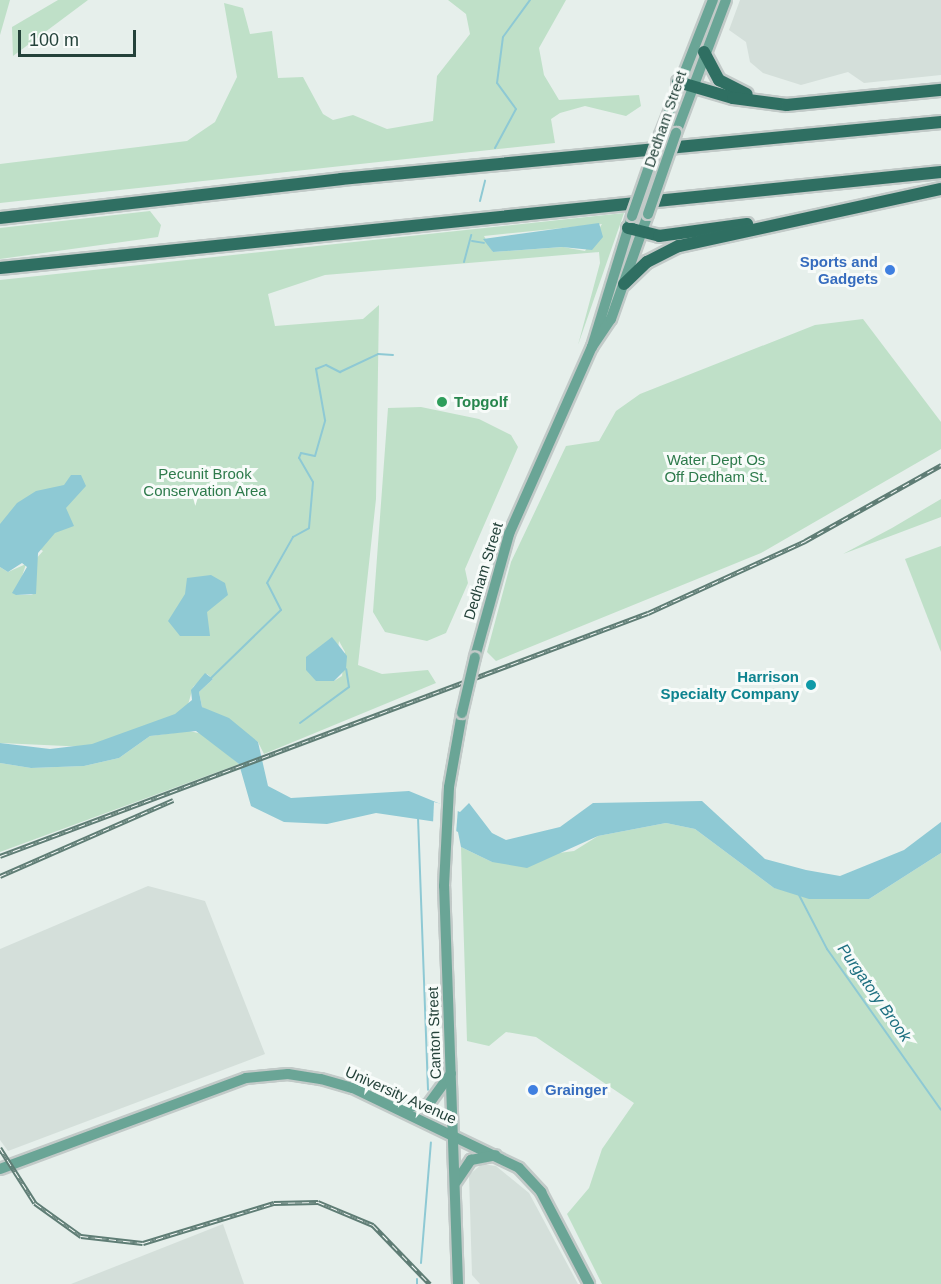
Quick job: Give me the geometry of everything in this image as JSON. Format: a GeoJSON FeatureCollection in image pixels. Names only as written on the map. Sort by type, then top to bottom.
{"type":"FeatureCollection","features":[{"type":"Feature","properties":{"kind":"highway"},"geometry":{"type":"LineString","coordinates":[[704,52],[717,78],[732,89],[808,102]]}},
{"type":"Feature","properties":{"kind":"highway"},"geometry":{"type":"LineString","coordinates":[[678,82],[761,103],[808,102],[941,90]]}},
{"type":"Feature","properties":{"kind":"highway"},"geometry":{"type":"LineString","coordinates":[[0,218],[260,187],[941,122]]}},
{"type":"Feature","properties":{"kind":"highway"},"geometry":{"type":"LineString","coordinates":[[0,268],[941,172]]}},
{"type":"Feature","properties":{"kind":"highway"},"geometry":{"type":"LineString","coordinates":[[624,285],[647,262],[679,246],[941,189]]}},
{"type":"Feature","properties":{"kind":"highway"},"geometry":{"type":"LineString","coordinates":[[630,222],[642,233],[668,236],[814,216]]}},
{"type":"Feature","properties":{"kind":"main road","name":"Dedham Street"},"geometry":{"type":"LineString","coordinates":[[592,347],[630,222],[678,82],[712,0]]}},
{"type":"Feature","properties":{"kind":"main road","name":"Dedham Street"},"geometry":{"type":"LineString","coordinates":[[447,817],[462,713],[507,538],[592,347],[624,285],[704,52],[726,0]]}},
{"type":"Feature","properties":{"kind":"main road","name":"Canton Street"},"geometry":{"type":"LineString","coordinates":[[447,817],[445,835],[458,1284]]}},
{"type":"Feature","properties":{"kind":"main road"},"geometry":{"type":"LineString","coordinates":[[393,1106],[428,1105],[451,1073]]}},
{"type":"Feature","properties":{"kind":"main road","name":"University Avenue"},"geometry":{"type":"LineString","coordinates":[[0,1169],[261,1076],[333,1082],[393,1106],[501,1157],[537,1187],[589,1284]]}},
{"type":"Feature","properties":{"kind":"main road"},"geometry":{"type":"LineString","coordinates":[[455,1185],[471,1160],[501,1157]]}},
{"type":"Feature","properties":{"kind":"shaded area"},"geometry":{"type":"Polygon","coordinates":[[[740,0],[941,0],[941,75],[864,83],[848,72],[801,85],[763,73],[750,62],[746,42],[729,30],[740,0]]]}},
{"type":"Feature","properties":{"kind":"shaded area"},"geometry":{"type":"Polygon","coordinates":[[[148,886],[205,901],[265,1054],[8,1151],[0,1140],[0,949],[148,886]]]}},
{"type":"Feature","properties":{"kind":"shaded area"},"geometry":{"type":"Polygon","coordinates":[[[482,1164],[496,1166],[529,1193],[578,1284],[480,1284],[472,1275],[469,1175],[482,1164]]]}},
{"type":"Feature","properties":{"kind":"shaded area"},"geometry":{"type":"Polygon","coordinates":[[[223,1224],[244,1284],[71,1284],[223,1224]]]}},
{"type":"Feature","properties":{"kind":"green space"},"geometry":{"type":"Polygon","coordinates":[[[0,0],[10,0],[0,35],[0,0]]]}},
{"type":"Feature","properties":{"kind":"green space"},"geometry":{"type":"Polygon","coordinates":[[[58,0],[88,0],[13,56],[12,27],[58,0]]]}},
{"type":"Feature","properties":{"kind":"green space"},"geometry":{"type":"Polygon","coordinates":[[[448,0],[566,0],[539,48],[544,75],[559,100],[639,95],[641,106],[626,116],[585,106],[560,113],[551,119],[555,143],[0,203],[0,164],[187,141],[215,122],[237,77],[224,3],[243,8],[250,34],[272,31],[278,78],[303,77],[323,114],[333,120],[353,115],[387,129],[433,121],[437,76],[470,34],[466,14],[448,0]]]}},
{"type":"Feature","properties":{"kind":"green space"},"geometry":{"type":"Polygon","coordinates":[[[150,211],[161,225],[158,237],[0,259],[0,228],[150,211]]]}},
{"type":"Feature","properties":{"kind":"green space","name":"Pecunit Brook Conservation Area"},"geometry":{"type":"Polygon","coordinates":[[[624,213],[578,345],[600,263],[599,252],[325,275],[268,294],[275,326],[363,319],[379,305],[376,499],[358,665],[382,674],[428,670],[436,683],[264,754],[258,742],[202,707],[199,692],[213,679],[207,674],[193,687],[184,719],[110,748],[0,743],[0,567],[8,572],[26,564],[16,595],[31,595],[36,593],[35,560],[43,551],[0,524],[0,280],[624,213]],[[602,224],[484,236],[493,252],[563,247],[585,251],[602,224]],[[339,641],[334,681],[342,676],[345,652],[339,641]]]}},
{"type":"Feature","properties":{"kind":"green space","name":"Water Dept Os Off Dedham St."},"geometry":{"type":"Polygon","coordinates":[[[863,319],[941,422],[941,449],[761,553],[496,661],[487,652],[511,562],[566,446],[599,441],[616,411],[640,394],[815,325],[863,319]]]}},
{"type":"Feature","properties":{"kind":"green space"},"geometry":{"type":"Polygon","coordinates":[[[421,407],[479,419],[511,435],[518,447],[465,569],[468,583],[446,633],[427,641],[385,632],[373,612],[388,408],[421,407]]]}},
{"type":"Feature","properties":{"kind":"green space"},"geometry":{"type":"Polygon","coordinates":[[[941,499],[941,517],[843,554],[892,528],[941,499]]]}},
{"type":"Feature","properties":{"kind":"green space"},"geometry":{"type":"Polygon","coordinates":[[[941,546],[941,652],[905,559],[941,546]]]}},
{"type":"Feature","properties":{"kind":"green space"},"geometry":{"type":"Polygon","coordinates":[[[189,731],[203,734],[239,764],[0,852],[0,763],[31,768],[84,766],[119,758],[150,736],[189,731]]]}},
{"type":"Feature","properties":{"kind":"green space"},"geometry":{"type":"Polygon","coordinates":[[[666,823],[695,829],[774,888],[869,899],[941,853],[941,1284],[602,1284],[567,1214],[589,1188],[602,1149],[634,1103],[536,1037],[506,1032],[489,1046],[467,1041],[461,847],[492,862],[574,851],[598,836],[666,823]]]}},
{"type":"Feature","properties":{"kind":"water"},"geometry":{"type":"Polygon","coordinates":[[[599,223],[603,237],[592,250],[562,247],[493,252],[483,239],[599,223]]]}},
{"type":"Feature","properties":{"kind":"water"},"geometry":{"type":"Polygon","coordinates":[[[71,475],[81,475],[86,486],[66,508],[74,526],[55,533],[38,553],[36,594],[16,595],[12,593],[27,567],[22,563],[8,572],[0,567],[0,524],[17,503],[36,491],[64,485],[71,475]]]}},
{"type":"Feature","properties":{"kind":"water"},"geometry":{"type":"Polygon","coordinates":[[[211,575],[225,583],[228,595],[207,612],[210,636],[180,636],[168,621],[185,594],[187,578],[211,575]]]}},
{"type":"Feature","properties":{"kind":"water"},"geometry":{"type":"Polygon","coordinates":[[[332,637],[347,656],[346,669],[334,681],[316,681],[306,670],[306,657],[332,637]]]}},
{"type":"Feature","properties":{"kind":"water"},"geometry":{"type":"Polygon","coordinates":[[[205,673],[213,679],[199,692],[202,707],[229,718],[258,742],[268,786],[291,798],[409,791],[460,812],[469,803],[492,833],[506,840],[560,827],[593,803],[702,801],[765,859],[806,870],[840,876],[904,850],[941,822],[941,853],[869,899],[809,899],[774,888],[695,829],[666,823],[598,836],[527,868],[492,862],[461,847],[458,832],[437,822],[376,813],[327,824],[284,822],[251,806],[239,764],[196,731],[150,736],[119,758],[84,766],[31,768],[0,763],[0,743],[50,749],[92,744],[175,714],[192,700],[191,690],[205,673]]]}},
{"type":"Feature","properties":{"kind":"pier"},"geometry":{"type":"Polygon","coordinates":[[[434,802],[458,808],[456,834],[433,824],[434,802]]]}},
{"type":"Feature","properties":{"kind":"waterway"},"geometry":{"type":"LineString","coordinates":[[495,148],[516,109],[497,83],[503,37],[530,0]]}},
{"type":"Feature","properties":{"kind":"waterway"},"geometry":{"type":"LineString","coordinates":[[480,201],[485,181]]}},
{"type":"Feature","properties":{"kind":"waterway"},"geometry":{"type":"LineString","coordinates":[[464,262],[471,235]]}},
{"type":"Feature","properties":{"kind":"waterway"},"geometry":{"type":"LineString","coordinates":[[472,241],[484,243]]}},
{"type":"Feature","properties":{"kind":"waterway"},"geometry":{"type":"LineString","coordinates":[[210,679],[281,610],[267,583],[293,537],[309,528],[313,482],[299,458],[301,453],[315,456],[325,420],[316,369],[326,365],[340,372],[378,354],[393,355]]}},
{"type":"Feature","properties":{"kind":"waterway"},"geometry":{"type":"LineString","coordinates":[[300,723],[349,687],[346,669]]}},
{"type":"Feature","properties":{"kind":"waterway"},"geometry":{"type":"LineString","coordinates":[[418,817],[428,1090]]}},
{"type":"Feature","properties":{"kind":"waterway","name":"Purgatory Brook"},"geometry":{"type":"LineString","coordinates":[[799,895],[827,949],[941,1110]]}},
{"type":"Feature","properties":{"kind":"waterway"},"geometry":{"type":"LineString","coordinates":[[421,1263],[431,1142]]}},
{"type":"Feature","properties":{"kind":"waterway"},"geometry":{"type":"LineString","coordinates":[[417,1279],[417,1284]]}},
{"type":"Feature","properties":{"kind":"railway"},"geometry":{"type":"LineString","coordinates":[[0,856],[648,613],[805,541],[941,465]]}},
{"type":"Feature","properties":{"kind":"railway"},"geometry":{"type":"LineString","coordinates":[[0,876],[173,800]]}},
{"type":"Feature","properties":{"kind":"railway"},"geometry":{"type":"LineString","coordinates":[[0,1148],[35,1203],[81,1236],[143,1243],[274,1203],[318,1202],[373,1225],[430,1284]]}},
{"type":"Feature","properties":{"kind":"place","name":"Sports and Gadgets"},"geometry":{"type":"Point","coordinates":[890,270]}},
{"type":"Feature","properties":{"kind":"place","name":"Topgolf"},"geometry":{"type":"Point","coordinates":[442,402]}},
{"type":"Feature","properties":{"kind":"place","name":"Harrison Specialty Company"},"geometry":{"type":"Point","coordinates":[811,685]}},
{"type":"Feature","properties":{"kind":"place","name":"Grainger"},"geometry":{"type":"Point","coordinates":[533,1090]}}]}
